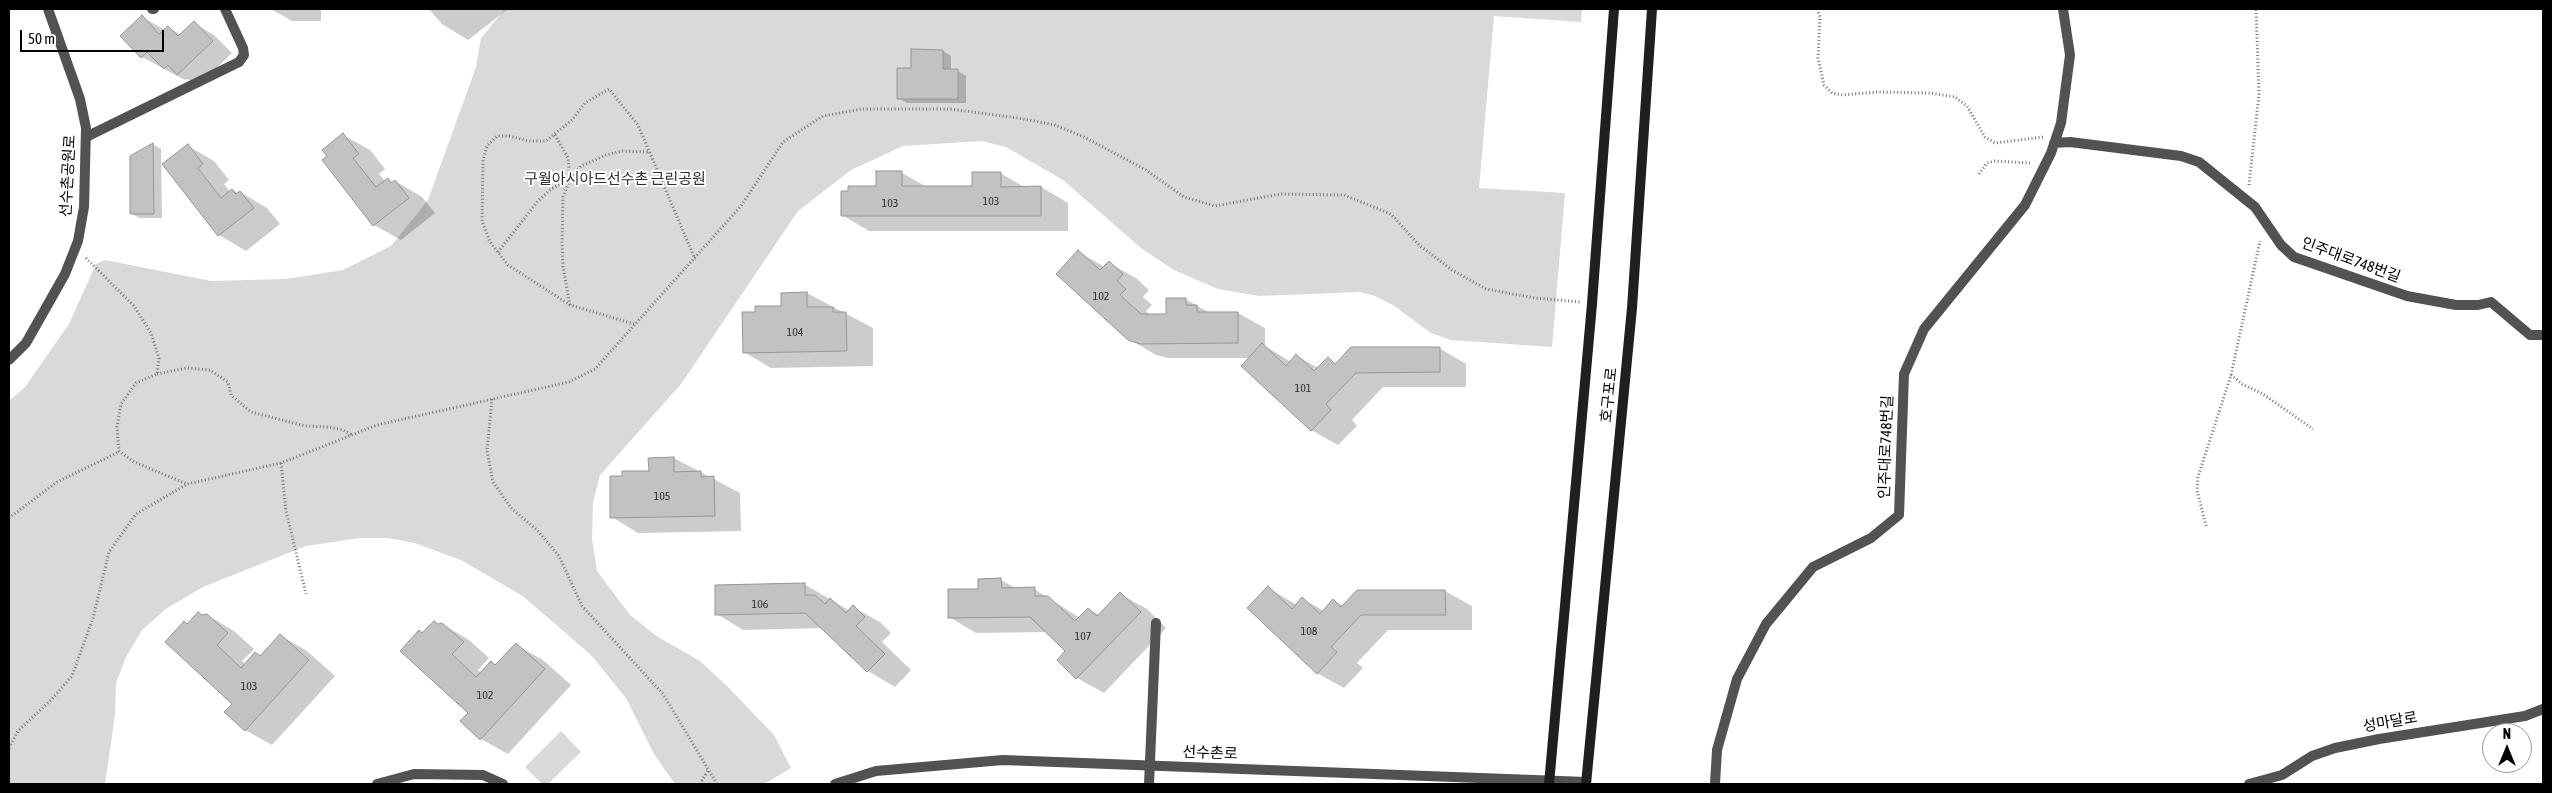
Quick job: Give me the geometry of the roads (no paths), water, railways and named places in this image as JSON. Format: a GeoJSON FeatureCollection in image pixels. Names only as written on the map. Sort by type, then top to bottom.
{"type":"FeatureCollection","features":[{"type":"Feature","properties":{"kind":"main road","name":"호구포로"},"geometry":{"type":"LineString","coordinates":[[1549,782],[1592,304],[1614,9]]}},
{"type":"Feature","properties":{"kind":"main road","name":"호구포로"},"geometry":{"type":"LineString","coordinates":[[1586,783],[1632,308],[1652,9]]}},
{"type":"Feature","properties":{"kind":"street","name":"선수촌공원로"},"geometry":{"type":"LineString","coordinates":[[9,360],[26,343],[65,274],[75,247],[84,207],[86,137],[80,99],[48,9]]}},
{"type":"Feature","properties":{"kind":"street"},"geometry":{"type":"LineString","coordinates":[[86,137],[239,62],[244,56],[243,48],[225,9]]}},
{"type":"Feature","properties":{"kind":"street","name":"인주대로748번길"},"geometry":{"type":"LineString","coordinates":[[1715,784],[1717,750],[1737,678],[1766,624],[1813,567],[1871,538],[1899,515],[1904,374],[1924,329],[2025,205],[2046,163],[2061,123],[2070,56],[2063,9]]}},
{"type":"Feature","properties":{"kind":"street","name":"인주대로748번길"},"geometry":{"type":"LineString","coordinates":[[2054,143],[2070,142],[2181,156],[2200,162],[2247,201],[2281,245],[2294,257],[2407,296],[2456,305],[2478,306],[2491,302],[2530,335],[2543,335]]}},
{"type":"Feature","properties":{"kind":"street"},"geometry":{"type":"LineString","coordinates":[[1149,784],[1156,623]]}},
{"type":"Feature","properties":{"kind":"street","name":"성마달로"},"geometry":{"type":"LineString","coordinates":[[2249,784],[2282,775],[2312,756],[2335,748],[2378,739],[2525,716],[2543,708]]}},
{"type":"Feature","properties":{"kind":"street","name":"선수촌로"},"geometry":{"type":"LineString","coordinates":[[835,784],[876,771],[1003,760],[1586,783]]}},
{"type":"Feature","properties":{"kind":"street"},"geometry":{"type":"LineString","coordinates":[[377,784],[414,774],[456,779],[483,775],[503,784]]}},
{"type":"Feature","properties":{"kind":"park label","name":"구월아시아드선수촌 근린공원"},"geometry":{"type":"Point","coordinates":[615,179]}}]}
